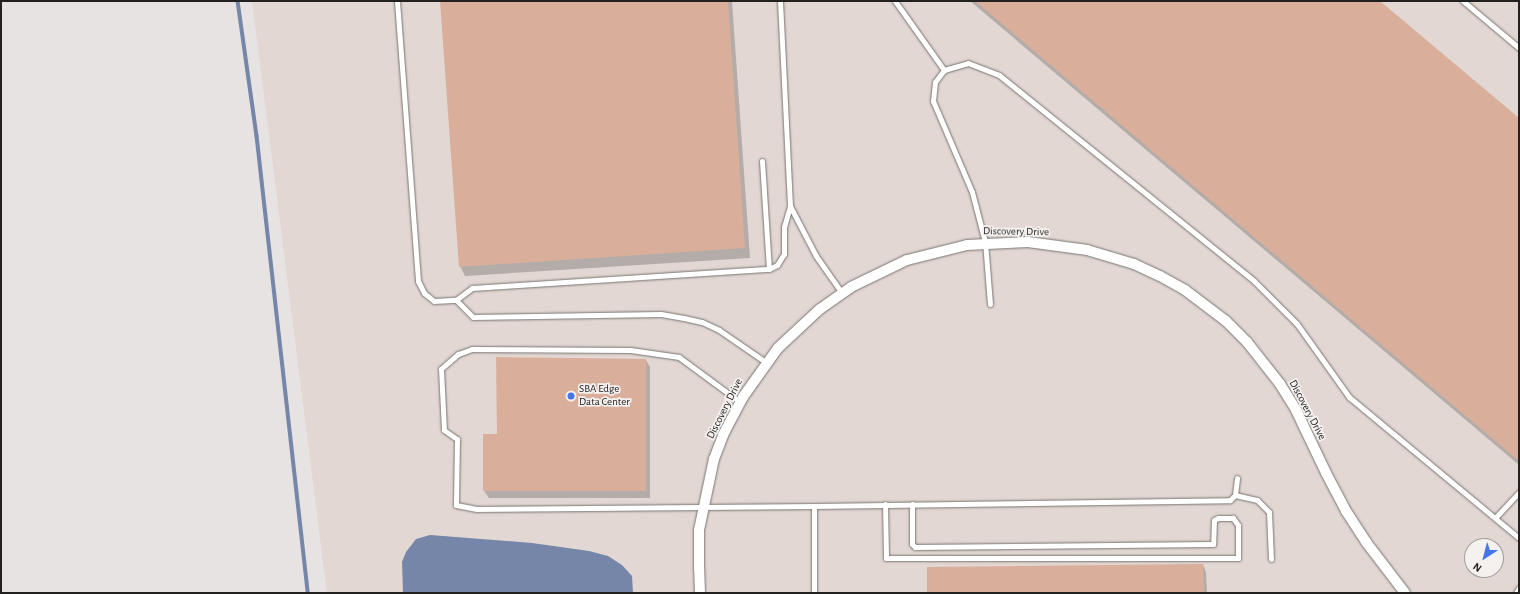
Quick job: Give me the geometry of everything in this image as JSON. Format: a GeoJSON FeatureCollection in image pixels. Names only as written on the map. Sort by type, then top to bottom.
{"type":"FeatureCollection","features":[{"type":"Feature","properties":{"kind":"street","name":"Discovery Drive"},"geometry":{"type":"LineString","coordinates":[[700,593],[698,567],[700,530],[714,460],[723,436],[740,402],[778,348],[820,308],[842,293],[876,274],[907,260],[967,244],[984,242],[1064,245],[1110,256],[1160,276],[1200,301],[1226,321],[1247,342],[1280,384],[1296,410],[1342,504],[1366,542],[1405,593]]}},
{"type":"Feature","properties":{"kind":"lane"},"geometry":{"type":"LineString","coordinates":[[397,1],[418,281],[424,293],[434,301],[456,300],[472,288],[769,269],[777,265],[784,254],[784,228],[790,206],[780,1]]}},
{"type":"Feature","properties":{"kind":"lane"},"geometry":{"type":"LineString","coordinates":[[895,1],[944,70]]}},
{"type":"Feature","properties":{"kind":"lane"},"geometry":{"type":"LineString","coordinates":[[1463,1],[1519,48]]}},
{"type":"Feature","properties":{"kind":"lane"},"geometry":{"type":"LineString","coordinates":[[990,304],[984,242],[972,192],[933,101],[934,82],[944,70],[968,63],[998,75],[1242,271],[1297,324],[1349,397],[1519,538]]}},
{"type":"Feature","properties":{"kind":"lane"},"geometry":{"type":"LineString","coordinates":[[762,161],[769,269]]}},
{"type":"Feature","properties":{"kind":"lane"},"geometry":{"type":"LineString","coordinates":[[790,206],[816,256],[842,293]]}},
{"type":"Feature","properties":{"kind":"lane"},"geometry":{"type":"LineString","coordinates":[[456,300],[474,317],[662,314],[684,318],[702,322],[719,330],[767,363]]}},
{"type":"Feature","properties":{"kind":"lane"},"geometry":{"type":"LineString","coordinates":[[740,402],[679,357],[632,350],[472,349],[458,354],[441,369],[444,430],[457,439],[456,505],[477,509],[1230,500],[1235,495],[1236,478]]}},
{"type":"Feature","properties":{"kind":"lane"},"geometry":{"type":"LineString","coordinates":[[1495,518],[1519,492]]}},
{"type":"Feature","properties":{"kind":"lane"},"geometry":{"type":"LineString","coordinates":[[1235,495],[1257,500],[1269,512],[1271,559]]}},
{"type":"Feature","properties":{"kind":"lane"},"geometry":{"type":"LineString","coordinates":[[885,504],[886,558],[1238,558],[1238,525],[1233,518],[1218,518],[1214,520],[1213,544],[917,547],[912,544],[912,504]]}},
{"type":"Feature","properties":{"kind":"lane"},"geometry":{"type":"LineString","coordinates":[[814,506],[814,593]]}},
{"type":"Feature","properties":{"kind":"lane"},"geometry":{"type":"LineString","coordinates":[[1516,593],[1519,588]]}},
{"type":"Feature","properties":{"kind":"shaded area"},"geometry":{"type":"Polygon","coordinates":[[[252,1],[1519,1],[1519,593],[327,593],[252,1]]]}},
{"type":"Feature","properties":{"kind":"water"},"geometry":{"type":"Polygon","coordinates":[[[430,535],[532,543],[589,551],[608,556],[622,565],[632,576],[633,593],[403,593],[402,562],[406,552],[416,539],[430,535]]]}},
{"type":"Feature","properties":{"kind":"building"},"geometry":{"type":"Polygon","coordinates":[[[440,1],[728,1],[745,248],[459,267],[440,1]]]}},
{"type":"Feature","properties":{"kind":"building"},"geometry":{"type":"Polygon","coordinates":[[[975,1],[1380,1],[1519,118],[1519,461],[975,1]]]}},
{"type":"Feature","properties":{"kind":"building","name":"SBA Edge Data Center"},"geometry":{"type":"Polygon","coordinates":[[[496,357],[646,359],[646,491],[483,491],[483,434],[497,434],[496,357]]]}},
{"type":"Feature","properties":{"kind":"building"},"geometry":{"type":"Polygon","coordinates":[[[1203,564],[1204,593],[927,593],[927,567],[1203,564]]]}},
{"type":"Feature","properties":{"kind":"waterway"},"geometry":{"type":"LineString","coordinates":[[238,1],[257,136],[308,593]]}},
{"type":"Feature","properties":{"kind":"place","name":"SBA Edge Data Center"},"geometry":{"type":"Point","coordinates":[571,396]}}]}
